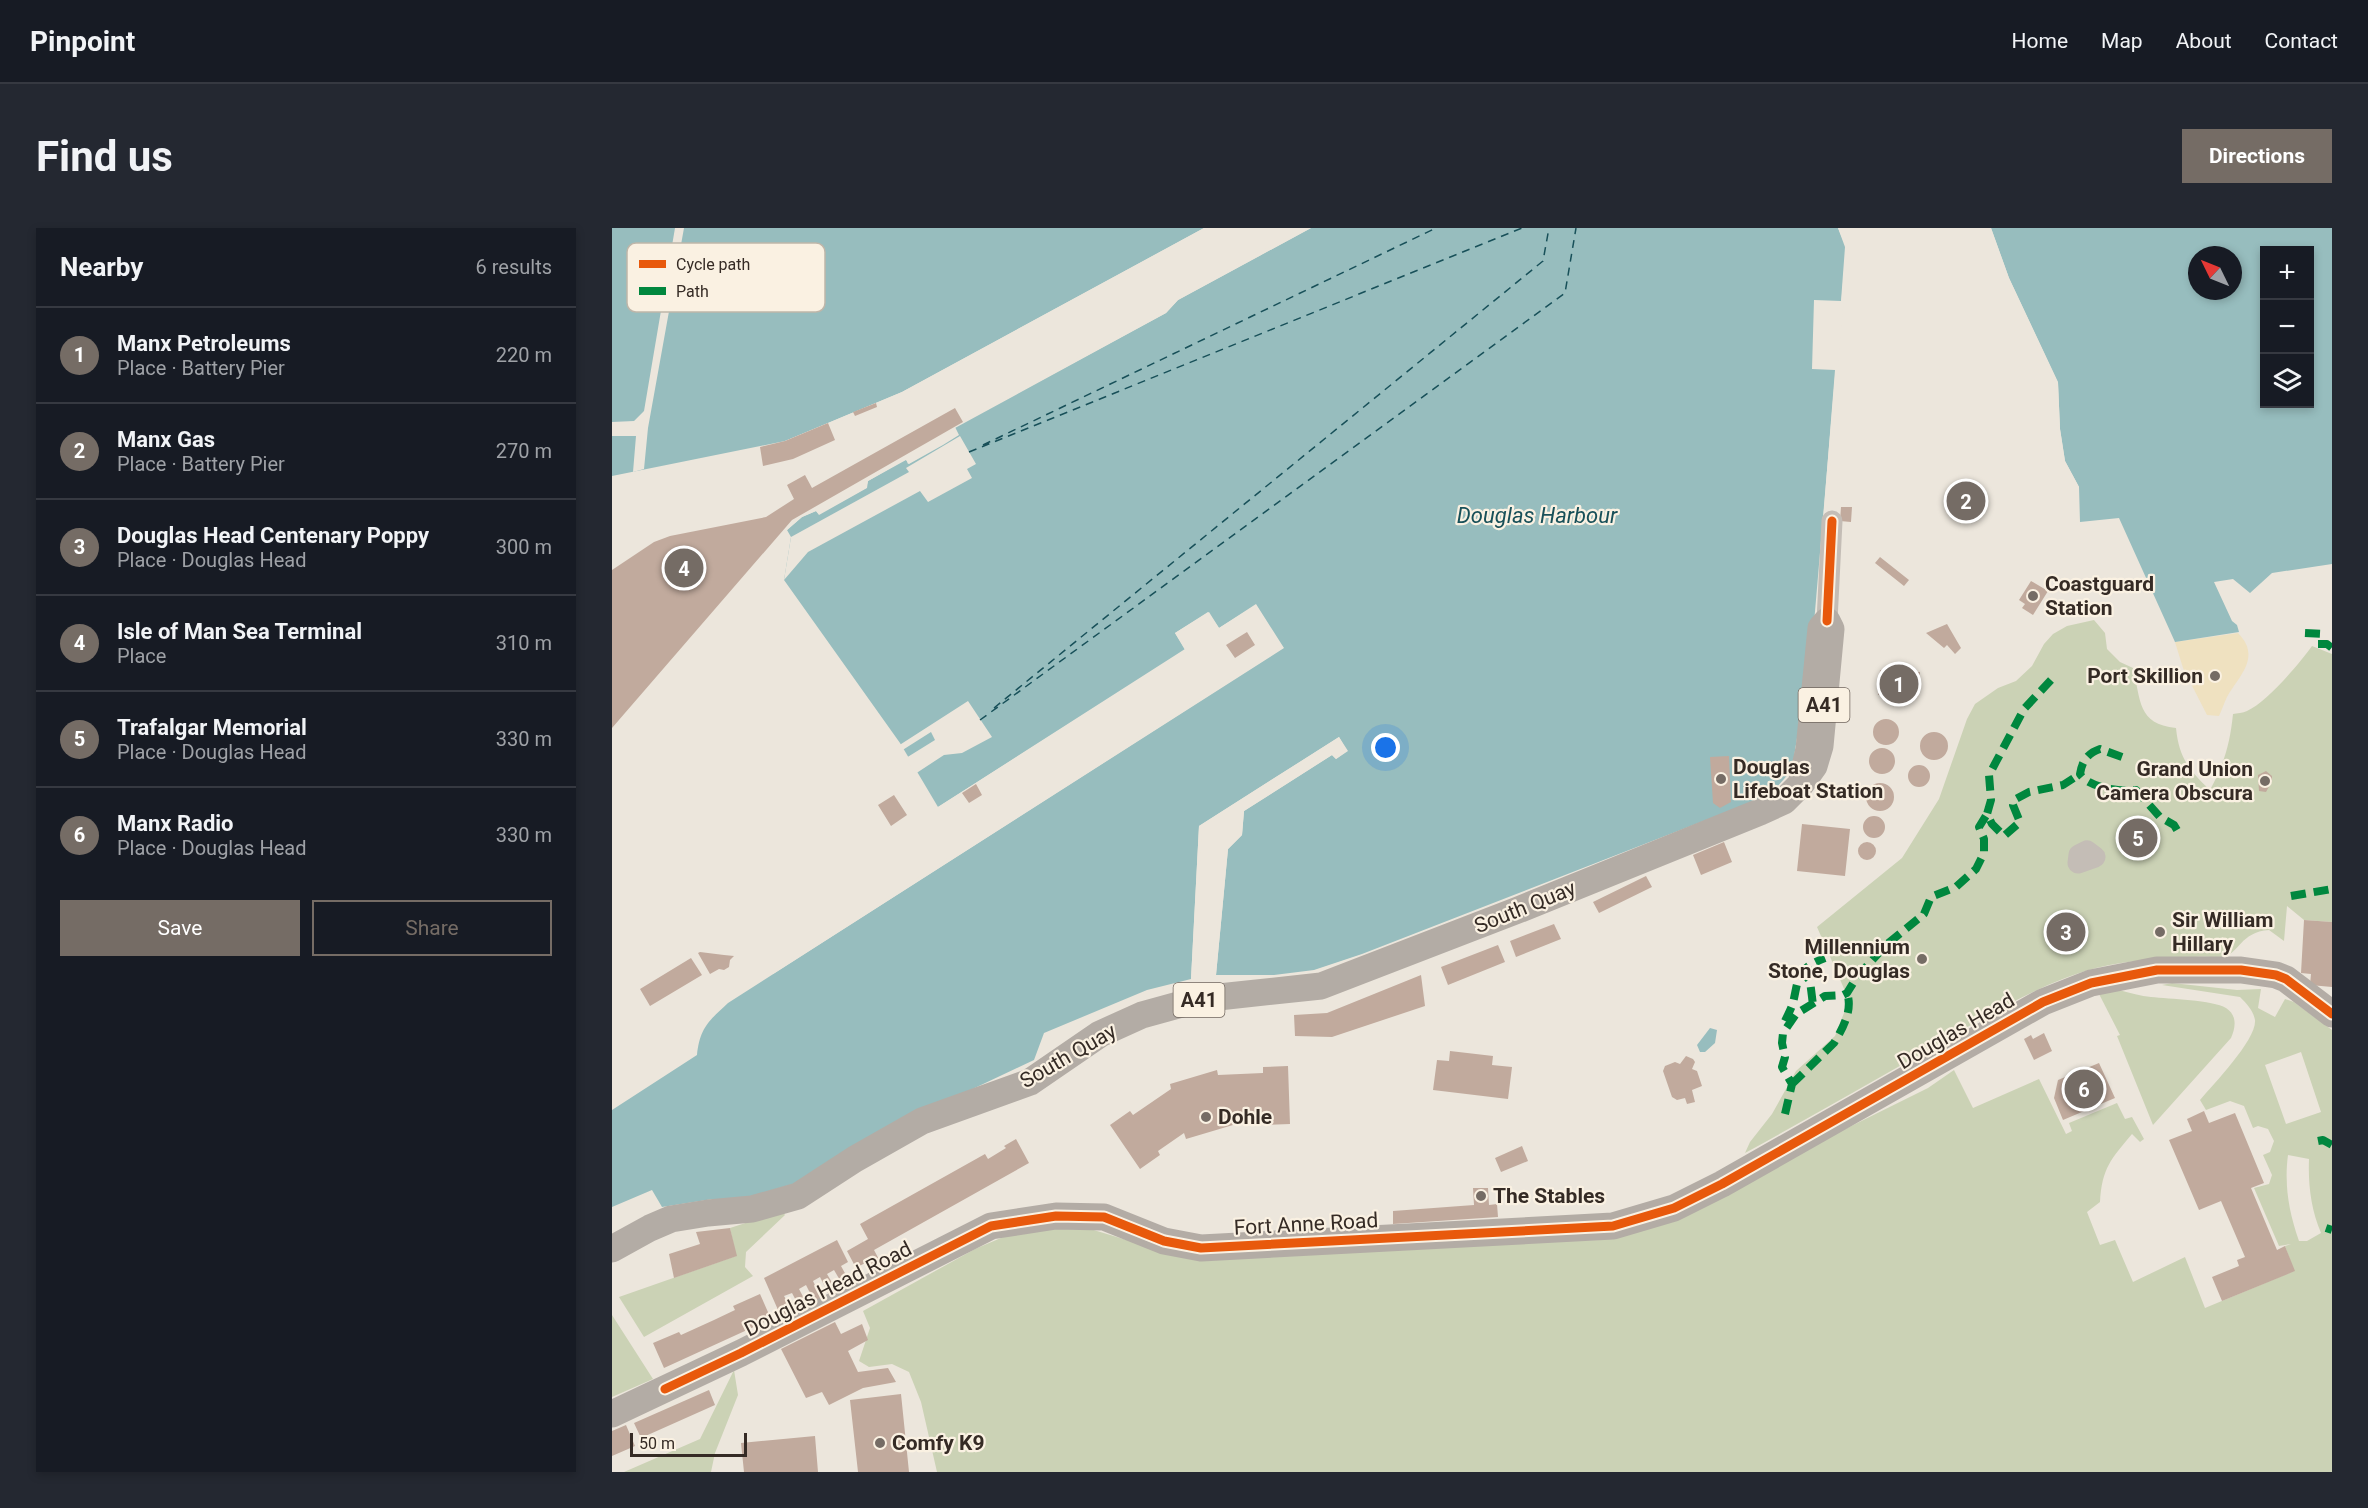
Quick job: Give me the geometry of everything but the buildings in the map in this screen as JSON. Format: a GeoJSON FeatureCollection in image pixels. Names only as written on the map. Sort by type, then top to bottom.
{"type":"FeatureCollection","features":[{"type":"Feature","properties":{"kind":"main road","name":"South Quay"},"geometry":{"type":"LineString","coordinates":[[612,1249],[650,1228],[671,1220],[708,1213],[752,1209],[798,1197],[855,1159],[922,1121],[1030,1082],[1100,1034],[1142,1015],[1200,999],[1320,986],[1529,906],[1784,801],[1801,784],[1814,766],[1820,746],[1831,629],[1827,621]]}},
{"type":"Feature","properties":{"kind":"main road","name":"Douglas Head"},"geometry":{"type":"LineString","coordinates":[[1613,1226],[1674,1208],[1722,1184],[2043,1002],[2091,983],[2157,970],[2261,972],[2286,979],[2332,1014]]}},
{"type":"Feature","properties":{"kind":"main road","name":"Fort Anne Road"},"geometry":{"type":"LineString","coordinates":[[1006,1222],[1056,1216],[1104,1217],[1164,1241],[1201,1248],[1613,1226]]}},
{"type":"Feature","properties":{"kind":"main road","name":"Douglas Head Road"},"geometry":{"type":"LineString","coordinates":[[612,1414],[1006,1222]]}},
{"type":"Feature","properties":{"kind":"street"},"geometry":{"type":"LineString","coordinates":[[1827,621],[1832,521]]}},
{"type":"Feature","properties":{"kind":"green space"},"geometry":{"type":"Polygon","coordinates":[[[2094,620],[2105,633],[2107,649],[2120,662],[2133,668],[2140,700],[2147,716],[2163,726],[2176,728],[2186,763],[2210,790],[2226,754],[2233,714],[2247,711],[2264,700],[2312,646],[2332,654],[2332,922],[2304,920],[2287,906],[2284,941],[2269,930],[2252,935],[2233,952],[2223,957],[2171,958],[2121,963],[2096,968],[2053,983],[1989,1015],[1745,1153],[1750,1142],[1772,1114],[1796,1071],[1835,1036],[1849,1000],[1817,927],[1902,858],[1939,799],[1967,719],[1975,704],[1998,688],[2016,681],[2032,666],[2044,644],[2053,634],[2067,626],[2094,620]]]}},
{"type":"Feature","properties":{"kind":"green space"},"geometry":{"type":"Polygon","coordinates":[[[2172,983],[2237,990],[2261,989],[2258,1008],[2275,1017],[2285,999],[2294,1002],[2332,1030],[2332,1472],[937,1472],[921,1402],[909,1372],[892,1364],[869,1367],[859,1361],[870,1328],[863,1311],[975,1249],[1020,1230],[1087,1228],[1150,1247],[1602,1240],[1817,1143],[1928,1088],[1954,1070],[1973,1108],[2039,1079],[2066,1134],[2072,1131],[2069,1123],[2117,1103],[2125,1119],[2132,1117],[2144,1139],[2140,1142],[2132,1134],[2118,1150],[2105,1172],[2100,1202],[2087,1212],[2100,1245],[2115,1240],[2133,1282],[2185,1257],[2205,1308],[2294,1271],[2285,1246],[2291,1244],[2279,1246],[2254,1188],[2269,1184],[2272,1175],[2263,1155],[2270,1152],[2274,1141],[2268,1129],[2258,1126],[2253,1128],[2244,1106],[2230,1101],[2206,1110],[2200,1100],[2234,1061],[2249,1038],[2254,1028],[2253,1013],[2240,997],[2162,985],[2172,983]],[[2301,1052],[2265,1065],[2286,1124],[2321,1112],[2301,1052]],[[2288,1155],[2287,1188],[2292,1220],[2299,1241],[2307,1241],[2321,1233],[2311,1197],[2309,1159],[2288,1155]]]}},
{"type":"Feature","properties":{"kind":"green space"},"geometry":{"type":"Polygon","coordinates":[[[2119,990],[2147,997],[2220,1005],[2230,1011],[2234,1018],[2235,1026],[2231,1038],[2153,1125],[2117,1036],[2120,1035],[2098,992],[2119,990]]]}},
{"type":"Feature","properties":{"kind":"green space"},"geometry":{"type":"Polygon","coordinates":[[[782,1211],[785,1215],[746,1252],[745,1267],[753,1276],[644,1337],[619,1297],[736,1256],[730,1228],[782,1211]]]}},
{"type":"Feature","properties":{"kind":"green space"},"geometry":{"type":"Polygon","coordinates":[[[612,1315],[653,1379],[612,1397],[612,1315]]]}},
{"type":"Feature","properties":{"kind":"green space"},"geometry":{"type":"Polygon","coordinates":[[[734,1370],[738,1395],[715,1453],[711,1472],[624,1472],[700,1439],[734,1370]]]}},
{"type":"Feature","properties":{"kind":"sand","name":"Port Skillion"},"geometry":{"type":"Polygon","coordinates":[[[2238,633],[2248,650],[2246,666],[2227,697],[2219,716],[2207,715],[2183,668],[2175,642],[2238,633]]]}},
{"type":"Feature","properties":{"kind":"water"},"geometry":{"type":"Polygon","coordinates":[[[612,228],[1204,228],[902,392],[785,441],[612,476],[612,228]]]}},
{"type":"Feature","properties":{"kind":"water","name":"Douglas Harbour"},"geometry":{"type":"Polygon","coordinates":[[[1311,228],[1838,228],[1846,247],[1813,635],[1792,770],[1777,787],[1760,799],[1362,954],[1314,970],[1274,975],[1216,975],[1228,849],[1242,835],[1244,811],[1332,755],[1336,759],[1347,751],[1339,737],[1199,826],[1191,979],[1147,990],[1044,1033],[1034,1060],[888,1129],[814,1178],[738,1200],[713,1199],[662,1207],[652,1190],[612,1207],[612,1110],[697,1055],[700,1038],[706,1025],[728,1003],[1283,648],[1256,605],[1219,628],[1209,612],[1175,633],[1185,649],[938,807],[900,743],[784,580],[791,537],[787,530],[802,517],[816,511],[819,514],[866,488],[868,481],[906,459],[908,464],[958,435],[955,428],[1166,313],[1178,300],[1311,228]]]}},
{"type":"Feature","properties":{"kind":"water"},"geometry":{"type":"Polygon","coordinates":[[[1991,228],[2332,228],[2332,564],[2272,573],[2250,593],[2233,579],[2214,582],[2239,632],[2175,642],[2119,518],[2080,522],[2079,487],[2065,461],[2060,429],[2058,382],[2009,278],[1991,228]]]}},
{"type":"Feature","properties":{"kind":"water"},"geometry":{"type":"Polygon","coordinates":[[[1710,1028],[1717,1030],[1715,1043],[1705,1052],[1700,1052],[1697,1045],[1710,1028]]]}},
{"type":"Feature","properties":{"kind":"pier"},"geometry":{"type":"Polygon","coordinates":[[[675,228],[684,228],[681,243],[672,243],[675,228]]]}},
{"type":"Feature","properties":{"kind":"pier"},"geometry":{"type":"Polygon","coordinates":[[[1207,228],[904,395],[786,444],[785,441],[902,392],[1207,228]]]}},
{"type":"Feature","properties":{"kind":"pier"},"geometry":{"type":"Polygon","coordinates":[[[1304,228],[1311,228],[1178,300],[1166,313],[955,427],[959,435],[943,445],[909,464],[906,460],[868,481],[867,488],[819,515],[816,511],[802,517],[787,530],[786,527],[801,514],[815,508],[820,511],[864,486],[866,479],[904,457],[910,460],[941,443],[955,434],[953,425],[1164,311],[1176,297],[1304,228]]]}},
{"type":"Feature","properties":{"kind":"pier"},"geometry":{"type":"Polygon","coordinates":[[[1838,228],[1841,228],[1848,247],[1826,521],[1823,521],[1835,370],[1812,369],[1814,300],[1841,301],[1845,247],[1838,228]]]}},
{"type":"Feature","properties":{"kind":"pier"},"geometry":{"type":"Polygon","coordinates":[[[1988,228],[1991,228],[2009,278],[2058,383],[2060,429],[2065,461],[2079,487],[2078,525],[2076,487],[2062,462],[2057,429],[2055,383],[2006,279],[1988,228]]]}},
{"type":"Feature","properties":{"kind":"pier"},"geometry":{"type":"Polygon","coordinates":[[[661,312],[669,312],[648,428],[644,469],[633,472],[636,436],[612,436],[612,422],[634,421],[644,411],[661,312]]]}},
{"type":"Feature","properties":{"kind":"pier"},"geometry":{"type":"Polygon","coordinates":[[[960,436],[976,464],[967,469],[972,478],[928,502],[920,491],[808,552],[784,580],[791,537],[909,472],[906,468],[960,436]]]}},
{"type":"Feature","properties":{"kind":"pier"},"geometry":{"type":"Polygon","coordinates":[[[1256,604],[1284,648],[773,974],[771,971],[1279,647],[1255,608],[1219,631],[1207,616],[1179,634],[1188,648],[1187,652],[940,809],[938,807],[1185,650],[1175,633],[1208,612],[1219,628],[1256,604]]]}},
{"type":"Feature","properties":{"kind":"pier"},"geometry":{"type":"Polygon","coordinates":[[[968,701],[992,737],[962,753],[944,755],[915,774],[906,758],[935,740],[931,732],[901,751],[898,746],[968,701]]]}},
{"type":"Feature","properties":{"kind":"pier"},"geometry":{"type":"Polygon","coordinates":[[[1339,737],[1348,751],[1336,759],[1332,755],[1244,811],[1242,835],[1228,849],[1216,975],[1213,976],[1225,848],[1239,834],[1242,809],[1330,753],[1336,755],[1344,750],[1338,741],[1202,828],[1194,978],[1191,979],[1199,826],[1339,737]]]}},
{"type":"Feature","properties":{"kind":"ferry route"},"geometry":{"type":"LineString","coordinates":[[983,445],[1436,228]]}},
{"type":"Feature","properties":{"kind":"ferry route"},"geometry":{"type":"LineString","coordinates":[[969,452],[1522,228]]}},
{"type":"Feature","properties":{"kind":"ferry route"},"geometry":{"type":"LineString","coordinates":[[994,708],[1543,261],[1549,228]]}},
{"type":"Feature","properties":{"kind":"ferry route"},"geometry":{"type":"LineString","coordinates":[[980,720],[1565,293],[1576,228]]}},
{"type":"Feature","properties":{"kind":"marked path"},"geometry":{"type":"LineString","coordinates":[[2305,633],[2324,634]]}},
{"type":"Feature","properties":{"kind":"marked path"},"geometry":{"type":"LineString","coordinates":[[2318,644],[2327,644],[2332,648]]}},
{"type":"Feature","properties":{"kind":"marked path"},"geometry":{"type":"LineString","coordinates":[[2051,680],[2024,709],[1989,775],[1991,800],[1987,814],[1992,824],[2004,836],[2020,822],[2013,805],[2014,800],[2029,792],[2063,785],[2080,774]]}},
{"type":"Feature","properties":{"kind":"marked path"},"geometry":{"type":"LineString","coordinates":[[2122,757],[2100,749],[2086,758],[2080,774],[2097,786],[2114,790],[2136,790],[2160,817],[2174,825],[2177,830]]}},
{"type":"Feature","properties":{"kind":"marked path"},"geometry":{"type":"LineString","coordinates":[[1785,1114],[1792,1084],[1782,1067],[1785,1057],[1782,1043],[1783,1033],[1796,1014],[1825,996],[1847,993],[1857,977],[1886,945],[1924,914],[1931,897],[1956,887],[1976,869],[1984,853],[1984,839],[1979,827],[1987,814]]}},
{"type":"Feature","properties":{"kind":"marked path"},"geometry":{"type":"LineString","coordinates":[[2291,896],[2332,889]]}},
{"type":"Feature","properties":{"kind":"marked path"},"geometry":{"type":"LineString","coordinates":[[1785,1021],[1793,1003],[1800,975],[1809,966],[1825,958]]}},
{"type":"Feature","properties":{"kind":"marked path"},"geometry":{"type":"LineString","coordinates":[[1809,966],[1806,976],[1810,981],[1813,1005]]}},
{"type":"Feature","properties":{"kind":"marked path"},"geometry":{"type":"LineString","coordinates":[[1792,1084],[1834,1043],[1848,1012],[1847,993]]}},
{"type":"Feature","properties":{"kind":"marked path"},"geometry":{"type":"LineString","coordinates":[[2318,1141],[2323,1140],[2332,1145]]}},
{"type":"Feature","properties":{"kind":"marked path"},"geometry":{"type":"LineString","coordinates":[[2326,1228],[2332,1230]]}},
{"type":"Feature","properties":{"kind":"cycle path"},"geometry":{"type":"LineString","coordinates":[[1827,621],[1832,521]]}},
{"type":"Feature","properties":{"kind":"cycle path"},"geometry":{"type":"LineString","coordinates":[[665,1389],[991,1226],[1056,1216],[1104,1217],[1164,1241],[1201,1248],[1613,1226],[1674,1208],[1722,1184],[2043,1002],[2091,983],[2157,970],[2241,970],[2276,975],[2286,979],[2332,1014]]}},
{"type":"Feature","properties":{"kind":"place","name":"Manx Gas"},"geometry":{"type":"Point","coordinates":[1966,501]}},
{"type":"Feature","properties":{"kind":"place","name":"Isle of Man Sea Terminal"},"geometry":{"type":"Point","coordinates":[684,568]}},
{"type":"Feature","properties":{"kind":"place","name":"Coastguard Station"},"geometry":{"type":"Point","coordinates":[2033,596]}},
{"type":"Feature","properties":{"kind":"place","name":"Port Skillion"},"geometry":{"type":"Point","coordinates":[2215,676]}},
{"type":"Feature","properties":{"kind":"place","name":"Manx Petroleums"},"geometry":{"type":"Point","coordinates":[1899,684]}},
{"type":"Feature","properties":{"kind":"place","name":"Douglas Lifeboat Station"},"geometry":{"type":"Point","coordinates":[1721,779]}},
{"type":"Feature","properties":{"kind":"place","name":"Grand Union Camera Obscura"},"geometry":{"type":"Point","coordinates":[2265,781]}},
{"type":"Feature","properties":{"kind":"place","name":"Trafalgar Memorial"},"geometry":{"type":"Point","coordinates":[2138,838]}},
{"type":"Feature","properties":{"kind":"place","name":"Douglas Head Centenary Poppy"},"geometry":{"type":"Point","coordinates":[2066,932]}},
{"type":"Feature","properties":{"kind":"place","name":"Sir William Hillary"},"geometry":{"type":"Point","coordinates":[2160,932]}},
{"type":"Feature","properties":{"kind":"place","name":"Millennium Stone, Douglas"},"geometry":{"type":"Point","coordinates":[1922,959]}},
{"type":"Feature","properties":{"kind":"place","name":"Manx Radio"},"geometry":{"type":"Point","coordinates":[2084,1089]}},
{"type":"Feature","properties":{"kind":"place","name":"Dohle"},"geometry":{"type":"Point","coordinates":[1206,1117]}},
{"type":"Feature","properties":{"kind":"place","name":"The Stables"},"geometry":{"type":"Point","coordinates":[1481,1196]}},
{"type":"Feature","properties":{"kind":"place","name":"Comfy K9"},"geometry":{"type":"Point","coordinates":[880,1443]}}]}
